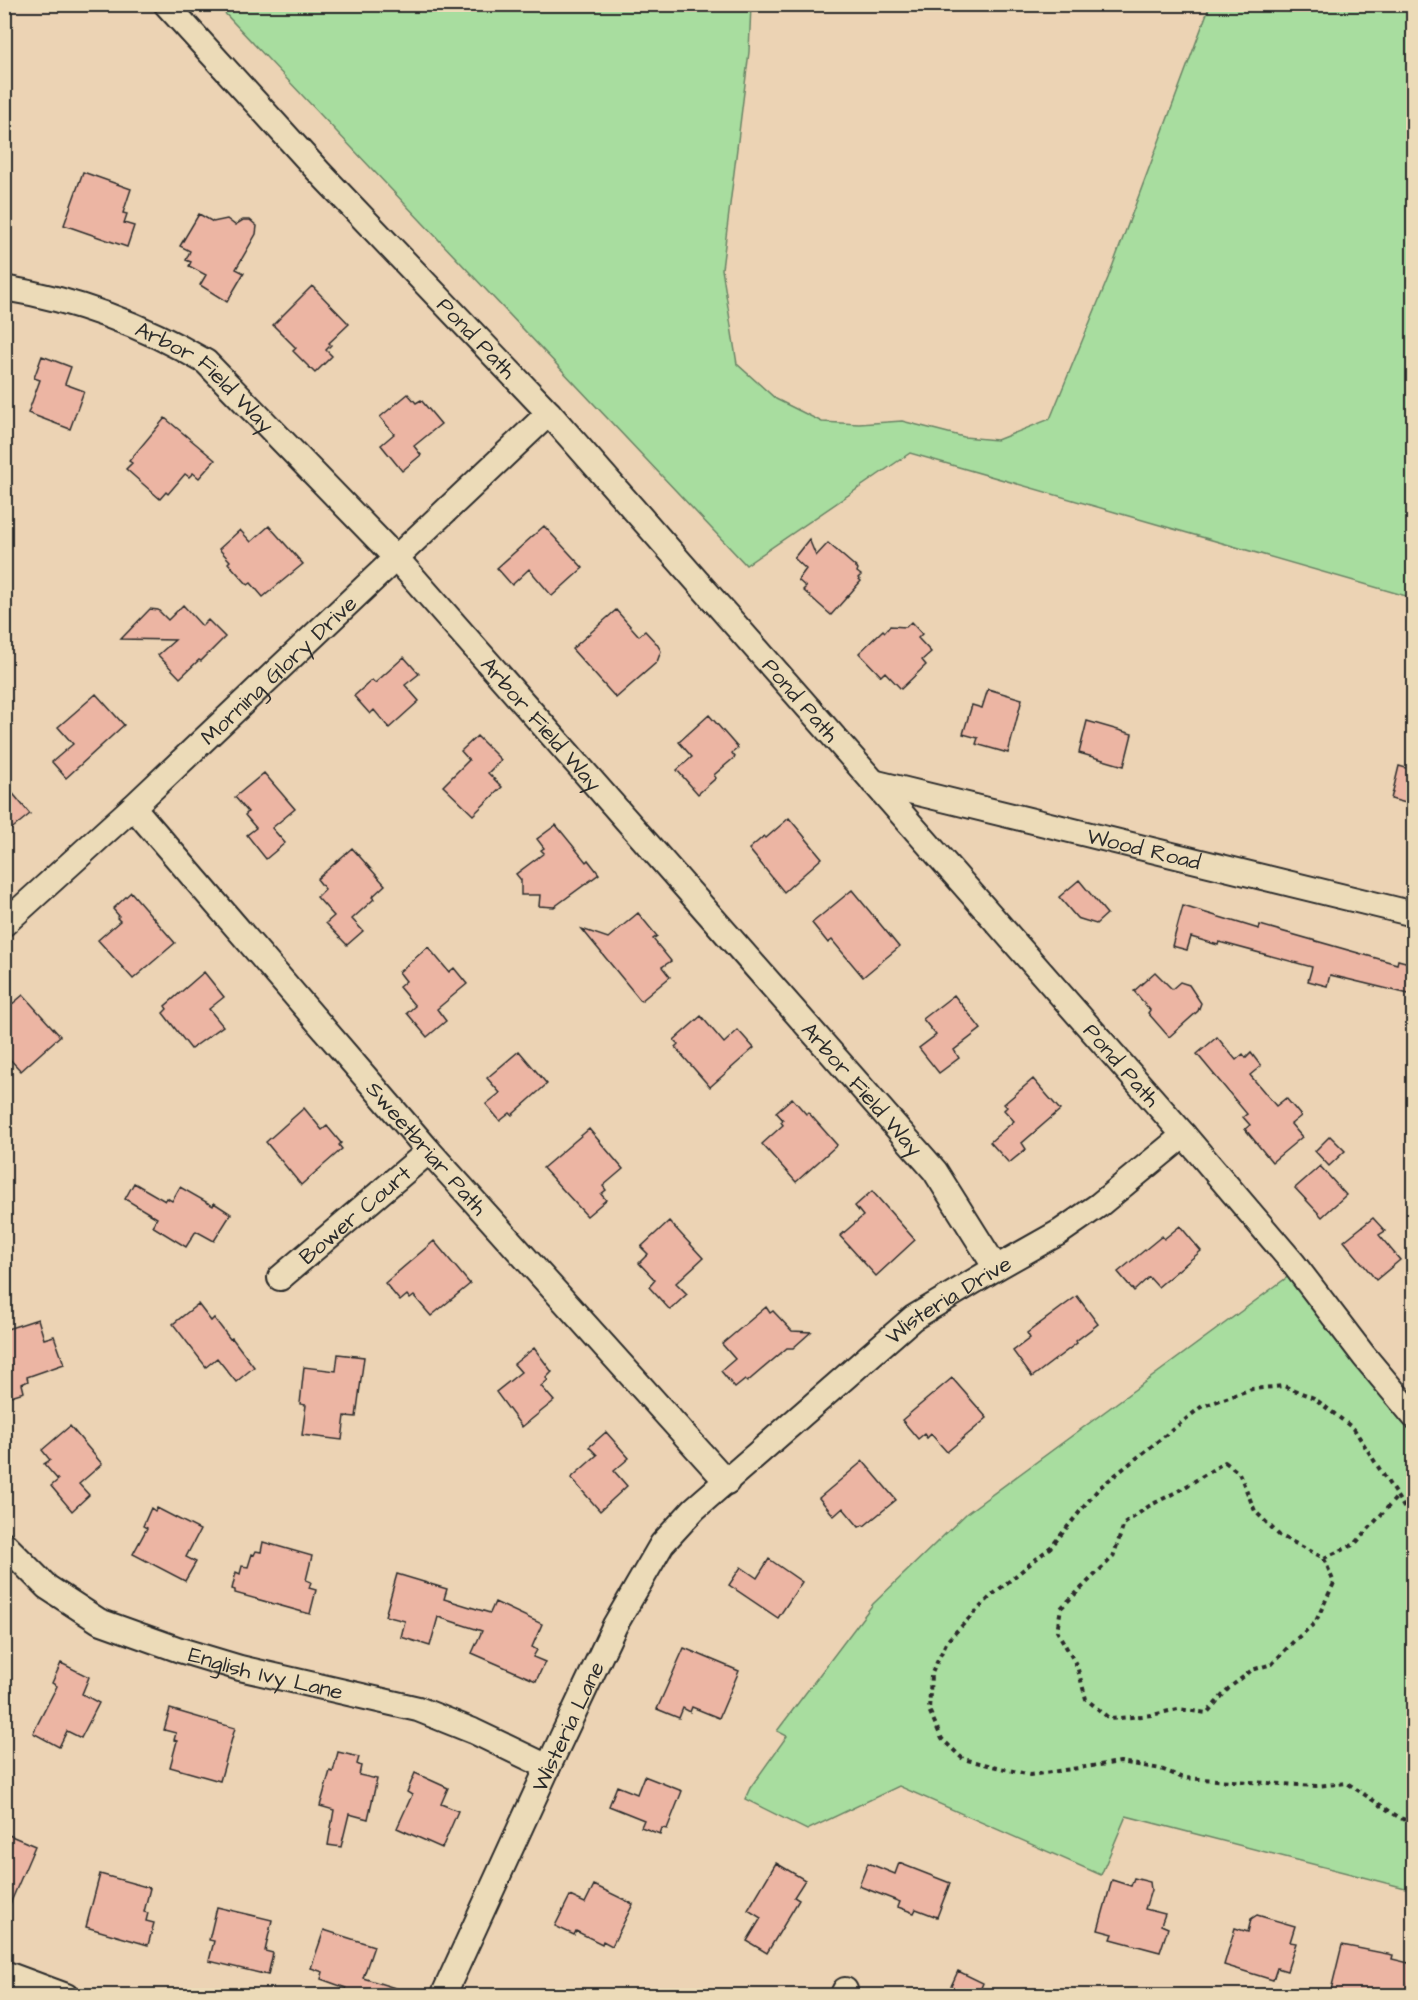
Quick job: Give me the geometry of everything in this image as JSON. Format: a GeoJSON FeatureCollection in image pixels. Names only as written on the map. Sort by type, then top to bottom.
{"type":"FeatureCollection","features":[{"type":"Feature","properties":{"kind":"street","name":"Pond Path"},"geometry":{"type":"LineString","coordinates":[[174,7],[320,173],[549,413],[1184,1135],[1293,1263],[1413,1416]]}},
{"type":"Feature","properties":{"kind":"street","name":"Arbor Field Way"},"geometry":{"type":"LineString","coordinates":[[4,288],[94,309],[167,339],[206,362],[397,559],[935,1172],[996,1268]]}},
{"type":"Feature","properties":{"kind":"street","name":"Morning Glory Drive"},"geometry":{"type":"LineString","coordinates":[[4,924],[133,807],[549,413]]}},
{"type":"Feature","properties":{"kind":"street","name":"Wood Road"},"geometry":{"type":"LineString","coordinates":[[873,782],[1413,914]]}},
{"type":"Feature","properties":{"kind":"street","name":"Sweetbriar Path"},"geometry":{"type":"LineString","coordinates":[[133,807],[429,1151],[727,1482]]}},
{"type":"Feature","properties":{"kind":"street","name":"Wisteria Drive"},"geometry":{"type":"LineString","coordinates":[[727,1482],[913,1318],[1060,1232],[1099,1205],[1184,1135]]}},
{"type":"Feature","properties":{"kind":"street","name":"Bower Court"},"geometry":{"type":"LineString","coordinates":[[280,1278],[429,1151]]}},
{"type":"Feature","properties":{"kind":"street","name":"Wisteria Lane"},"geometry":{"type":"LineString","coordinates":[[444,1995],[615,1626],[662,1544],[694,1509],[727,1482]]}},
{"type":"Feature","properties":{"kind":"street","name":"English Ivy Lane"},"geometry":{"type":"LineString","coordinates":[[4,1544],[47,1587],[99,1621],[180,1650],[240,1668],[418,1709],[453,1722],[548,1767]]}},
{"type":"Feature","properties":{"kind":"street"},"geometry":{"type":"LineString","coordinates":[[4,1973],[66,1995]]}},
{"type":"Feature","properties":{"kind":"path"},"geometry":{"type":"LineString","coordinates":[[1413,1523],[1354,1429],[1314,1398],[1284,1386],[1252,1389],[1201,1407],[1099,1488],[1052,1546],[991,1596],[947,1641],[931,1675],[929,1710],[942,1739],[963,1759],[1030,1775],[1120,1762],[1161,1769],[1183,1778],[1316,1786],[1347,1783],[1400,1818],[1413,1823]]}},
{"type":"Feature","properties":{"kind":"path"},"geometry":{"type":"LineString","coordinates":[[1225,1462],[1239,1473],[1255,1511],[1279,1534],[1324,1558],[1334,1583],[1315,1623],[1272,1664],[1252,1670],[1229,1688],[1207,1713],[1178,1709],[1152,1715],[1110,1719],[1086,1699],[1077,1666],[1057,1631],[1061,1608],[1113,1557],[1124,1524],[1149,1506],[1182,1489],[1225,1462]]}},
{"type":"Feature","properties":{"kind":"path"},"geometry":{"type":"LineString","coordinates":[[1324,1558],[1355,1544],[1396,1498]]}},
{"type":"Feature","properties":{"kind":"green space"},"geometry":{"type":"Polygon","coordinates":[[[217,5],[751,5],[749,52],[722,269],[737,364],[776,399],[822,422],[859,424],[902,421],[964,437],[997,440],[1050,419],[1108,278],[1210,5],[1413,5],[1413,598],[910,453],[746,565],[217,5]]]}},
{"type":"Feature","properties":{"kind":"green space"},"geometry":{"type":"Polygon","coordinates":[[[1293,1273],[1413,1422],[1413,1890],[1126,1816],[1101,1875],[899,1786],[807,1830],[745,1799],[750,1788],[787,1736],[777,1731],[873,1604],[967,1513],[1293,1273]]]}},
{"type":"Feature","properties":{"kind":"building"},"geometry":{"type":"Polygon","coordinates":[[[83,172],[131,189],[123,213],[127,214],[124,223],[134,226],[127,247],[64,225],[83,172]]]}},
{"type":"Feature","properties":{"kind":"building"},"geometry":{"type":"Polygon","coordinates":[[[199,214],[213,222],[227,219],[235,225],[243,220],[250,220],[257,226],[256,234],[236,269],[244,273],[227,302],[200,285],[206,275],[189,266],[191,262],[186,260],[190,251],[180,246],[199,214]]]}},
{"type":"Feature","properties":{"kind":"building"},"geometry":{"type":"Polygon","coordinates":[[[312,286],[349,324],[329,343],[331,345],[326,350],[332,356],[315,373],[293,351],[296,348],[273,325],[312,286]]]}},
{"type":"Feature","properties":{"kind":"building"},"geometry":{"type":"Polygon","coordinates":[[[42,356],[71,367],[65,384],[84,391],[70,429],[28,413],[40,380],[34,378],[42,356]]]}},
{"type":"Feature","properties":{"kind":"building"},"geometry":{"type":"Polygon","coordinates":[[[408,394],[416,403],[421,400],[441,424],[414,446],[421,455],[402,471],[381,445],[394,434],[380,417],[408,394]]]}},
{"type":"Feature","properties":{"kind":"building"},"geometry":{"type":"Polygon","coordinates":[[[165,418],[215,460],[199,478],[193,473],[189,477],[185,474],[168,494],[166,492],[160,499],[126,469],[132,463],[129,461],[165,418]]]}},
{"type":"Feature","properties":{"kind":"building"},"geometry":{"type":"Polygon","coordinates":[[[269,526],[303,564],[263,597],[251,583],[248,585],[219,549],[240,530],[251,542],[269,526]]]}},
{"type":"Feature","properties":{"kind":"building"},"geometry":{"type":"Polygon","coordinates":[[[544,526],[583,568],[552,596],[529,569],[512,585],[497,568],[544,526]]]}},
{"type":"Feature","properties":{"kind":"building"},"geometry":{"type":"Polygon","coordinates":[[[809,539],[816,556],[828,543],[858,569],[857,572],[861,575],[858,578],[861,581],[831,615],[803,590],[806,587],[798,580],[806,569],[794,558],[809,539]]]}},
{"type":"Feature","properties":{"kind":"building"},"geometry":{"type":"Polygon","coordinates":[[[183,605],[202,626],[208,620],[225,637],[180,678],[158,655],[175,640],[121,639],[150,609],[158,610],[168,620],[183,605]]]}},
{"type":"Feature","properties":{"kind":"building"},"geometry":{"type":"Polygon","coordinates":[[[616,610],[639,636],[645,631],[661,651],[657,662],[616,698],[572,649],[616,610]]]}},
{"type":"Feature","properties":{"kind":"building"},"geometry":{"type":"Polygon","coordinates":[[[911,622],[922,634],[918,638],[931,652],[922,660],[926,665],[901,689],[885,672],[881,676],[859,653],[883,630],[885,632],[890,626],[906,627],[911,622]]]}},
{"type":"Feature","properties":{"kind":"building"},"geometry":{"type":"Polygon","coordinates":[[[404,657],[419,674],[405,685],[419,701],[389,728],[374,710],[370,714],[354,696],[372,680],[375,683],[404,657]]]}},
{"type":"Feature","properties":{"kind":"building"},"geometry":{"type":"Polygon","coordinates":[[[988,689],[1022,699],[1008,753],[976,744],[978,738],[963,734],[972,705],[982,708],[988,689]]]}},
{"type":"Feature","properties":{"kind":"building"},"geometry":{"type":"Polygon","coordinates":[[[96,694],[124,725],[66,778],[52,762],[73,744],[58,727],[96,694]]]}},
{"type":"Feature","properties":{"kind":"building"},"geometry":{"type":"Polygon","coordinates":[[[709,715],[738,748],[732,753],[735,757],[714,775],[716,778],[698,794],[677,770],[692,757],[679,742],[709,715]]]}},
{"type":"Feature","properties":{"kind":"building"},"geometry":{"type":"Polygon","coordinates":[[[1087,721],[1132,734],[1124,766],[1079,753],[1087,721]]]}},
{"type":"Feature","properties":{"kind":"building"},"geometry":{"type":"Polygon","coordinates":[[[477,736],[501,760],[488,773],[502,787],[473,815],[443,786],[469,760],[461,751],[477,736]]]}},
{"type":"Feature","properties":{"kind":"building"},"geometry":{"type":"Polygon","coordinates":[[[1399,766],[1413,770],[1413,791],[1410,804],[1391,799],[1399,766]]]}},
{"type":"Feature","properties":{"kind":"building"},"geometry":{"type":"Polygon","coordinates":[[[264,773],[295,809],[272,828],[285,843],[266,859],[247,835],[256,828],[245,815],[248,812],[235,797],[264,773]]]}},
{"type":"Feature","properties":{"kind":"building"},"geometry":{"type":"Polygon","coordinates":[[[4,783],[30,814],[4,835],[4,783]]]}},
{"type":"Feature","properties":{"kind":"building"},"geometry":{"type":"Polygon","coordinates":[[[789,818],[822,858],[784,892],[749,849],[789,818]]]}},
{"type":"Feature","properties":{"kind":"building"},"geometry":{"type":"Polygon","coordinates":[[[556,825],[586,862],[588,860],[599,874],[554,907],[539,906],[540,895],[521,895],[521,880],[516,874],[544,853],[541,850],[544,848],[537,839],[556,825]]]}},
{"type":"Feature","properties":{"kind":"building"},"geometry":{"type":"Polygon","coordinates":[[[352,848],[385,885],[372,897],[374,899],[352,919],[363,931],[347,945],[326,923],[334,916],[317,897],[325,889],[317,879],[352,848]]]}},
{"type":"Feature","properties":{"kind":"building"},"geometry":{"type":"Polygon","coordinates":[[[1079,880],[1107,914],[1096,924],[1077,918],[1059,897],[1079,880]]]}},
{"type":"Feature","properties":{"kind":"building"},"geometry":{"type":"Polygon","coordinates":[[[852,890],[899,947],[863,977],[832,940],[828,943],[812,923],[852,890]]]}},
{"type":"Feature","properties":{"kind":"building"},"geometry":{"type":"Polygon","coordinates":[[[131,892],[175,943],[133,979],[98,940],[120,921],[113,909],[131,892]]]}},
{"type":"Feature","properties":{"kind":"building"},"geometry":{"type":"Polygon","coordinates":[[[1183,906],[1259,929],[1260,925],[1397,964],[1398,960],[1413,964],[1413,995],[1330,975],[1327,986],[1308,981],[1312,967],[1219,942],[1218,945],[1191,937],[1187,950],[1172,946],[1183,906]]]}},
{"type":"Feature","properties":{"kind":"building"},"geometry":{"type":"Polygon","coordinates":[[[638,913],[657,936],[653,939],[671,961],[662,967],[670,977],[641,1001],[582,929],[608,938],[638,913]]]}},
{"type":"Feature","properties":{"kind":"building"},"geometry":{"type":"Polygon","coordinates":[[[428,947],[449,972],[454,968],[467,984],[437,1009],[446,1021],[427,1037],[407,1013],[415,1006],[399,987],[406,981],[399,972],[428,947]]]}},
{"type":"Feature","properties":{"kind":"building"},"geometry":{"type":"Polygon","coordinates":[[[204,972],[224,997],[209,1009],[223,1026],[191,1049],[163,1013],[167,1009],[165,1006],[204,972]]]}},
{"type":"Feature","properties":{"kind":"building"},"geometry":{"type":"Polygon","coordinates":[[[1155,972],[1172,989],[1180,982],[1189,985],[1201,1003],[1198,1011],[1169,1037],[1148,1013],[1150,1010],[1134,991],[1155,972]]]}},
{"type":"Feature","properties":{"kind":"building"},"geometry":{"type":"Polygon","coordinates":[[[23,995],[60,1036],[21,1071],[4,1053],[4,1011],[23,995]]]}},
{"type":"Feature","properties":{"kind":"building"},"geometry":{"type":"Polygon","coordinates":[[[954,995],[981,1029],[954,1050],[959,1058],[939,1073],[919,1048],[936,1035],[923,1019],[954,995]]]}},
{"type":"Feature","properties":{"kind":"building"},"geometry":{"type":"Polygon","coordinates":[[[701,1016],[724,1043],[738,1030],[754,1048],[710,1087],[675,1047],[678,1044],[674,1040],[701,1016]]]}},
{"type":"Feature","properties":{"kind":"building"},"geometry":{"type":"Polygon","coordinates":[[[1217,1037],[1236,1060],[1243,1054],[1246,1058],[1251,1053],[1261,1066],[1250,1075],[1276,1106],[1286,1098],[1301,1116],[1291,1124],[1302,1137],[1272,1162],[1245,1129],[1250,1125],[1243,1117],[1247,1114],[1197,1054],[1217,1037]]]}},
{"type":"Feature","properties":{"kind":"building"},"geometry":{"type":"Polygon","coordinates":[[[519,1051],[547,1084],[512,1115],[510,1113],[500,1121],[486,1104],[500,1093],[487,1078],[519,1051]]]}},
{"type":"Feature","properties":{"kind":"building"},"geometry":{"type":"Polygon","coordinates":[[[1033,1079],[1060,1110],[1022,1143],[1026,1149],[1009,1163],[990,1142],[1014,1121],[1004,1110],[1007,1107],[1004,1104],[1033,1079]]]}},
{"type":"Feature","properties":{"kind":"building"},"geometry":{"type":"Polygon","coordinates":[[[792,1098],[806,1114],[808,1112],[837,1145],[796,1182],[762,1144],[783,1125],[781,1122],[783,1120],[776,1112],[792,1098]]]}},
{"type":"Feature","properties":{"kind":"building"},"geometry":{"type":"Polygon","coordinates":[[[304,1108],[322,1130],[327,1126],[341,1143],[339,1145],[342,1149],[301,1185],[266,1142],[304,1108]]]}},
{"type":"Feature","properties":{"kind":"building"},"geometry":{"type":"Polygon","coordinates":[[[589,1129],[623,1169],[603,1186],[606,1190],[601,1194],[606,1200],[587,1216],[543,1168],[589,1129]]]}},
{"type":"Feature","properties":{"kind":"building"},"geometry":{"type":"Polygon","coordinates":[[[1330,1136],[1345,1151],[1329,1166],[1315,1151],[1330,1136]]]}},
{"type":"Feature","properties":{"kind":"building"},"geometry":{"type":"Polygon","coordinates":[[[1320,1166],[1346,1195],[1322,1217],[1295,1188],[1320,1166]]]}},
{"type":"Feature","properties":{"kind":"building"},"geometry":{"type":"Polygon","coordinates":[[[134,1183],[165,1201],[167,1198],[172,1201],[180,1187],[231,1214],[214,1241],[196,1231],[186,1247],[152,1226],[157,1218],[125,1199],[134,1183]]]}},
{"type":"Feature","properties":{"kind":"building"},"geometry":{"type":"Polygon","coordinates":[[[872,1191],[915,1240],[876,1276],[840,1236],[863,1216],[855,1206],[872,1191]]]}},
{"type":"Feature","properties":{"kind":"building"},"geometry":{"type":"Polygon","coordinates":[[[1373,1218],[1385,1231],[1379,1235],[1400,1260],[1376,1280],[1344,1241],[1373,1218]]]}},
{"type":"Feature","properties":{"kind":"building"},"geometry":{"type":"Polygon","coordinates":[[[669,1221],[703,1258],[676,1283],[687,1294],[670,1310],[649,1287],[655,1280],[639,1263],[648,1254],[641,1247],[669,1221]]]}},
{"type":"Feature","properties":{"kind":"building"},"geometry":{"type":"Polygon","coordinates":[[[1180,1226],[1201,1251],[1158,1287],[1149,1277],[1134,1291],[1118,1272],[1162,1236],[1164,1239],[1180,1226]]]}},
{"type":"Feature","properties":{"kind":"building"},"geometry":{"type":"Polygon","coordinates":[[[434,1241],[470,1284],[431,1316],[414,1296],[410,1299],[407,1295],[400,1301],[385,1283],[434,1241]]]}},
{"type":"Feature","properties":{"kind":"building"},"geometry":{"type":"Polygon","coordinates":[[[1077,1296],[1098,1324],[1032,1377],[1013,1351],[1030,1338],[1027,1333],[1077,1296]]]}},
{"type":"Feature","properties":{"kind":"building"},"geometry":{"type":"Polygon","coordinates":[[[198,1304],[211,1321],[214,1318],[230,1339],[232,1338],[254,1367],[236,1382],[217,1358],[206,1367],[173,1324],[198,1304]]]}},
{"type":"Feature","properties":{"kind":"building"},"geometry":{"type":"Polygon","coordinates":[[[766,1307],[770,1313],[773,1311],[792,1331],[811,1332],[793,1348],[787,1348],[747,1382],[745,1380],[735,1388],[721,1371],[735,1359],[722,1344],[766,1307]]]}},
{"type":"Feature","properties":{"kind":"building"},"geometry":{"type":"Polygon","coordinates":[[[38,1319],[44,1339],[54,1336],[64,1364],[27,1377],[28,1381],[22,1384],[24,1392],[4,1398],[4,1330],[38,1319]]]}},
{"type":"Feature","properties":{"kind":"building"},"geometry":{"type":"Polygon","coordinates":[[[534,1348],[552,1372],[541,1386],[554,1401],[522,1427],[496,1392],[521,1372],[514,1364],[534,1348]]]}},
{"type":"Feature","properties":{"kind":"building"},"geometry":{"type":"Polygon","coordinates":[[[338,1354],[364,1357],[356,1417],[345,1416],[342,1440],[302,1435],[306,1405],[300,1404],[304,1367],[336,1371],[338,1354]]]}},
{"type":"Feature","properties":{"kind":"building"},"geometry":{"type":"Polygon","coordinates":[[[952,1378],[987,1418],[947,1452],[931,1434],[927,1438],[924,1434],[918,1439],[902,1420],[952,1378]]]}},
{"type":"Feature","properties":{"kind":"building"},"geometry":{"type":"Polygon","coordinates":[[[70,1426],[102,1464],[79,1484],[89,1495],[72,1511],[51,1486],[58,1480],[44,1464],[50,1460],[42,1450],[70,1426]]]}},
{"type":"Feature","properties":{"kind":"building"},"geometry":{"type":"Polygon","coordinates":[[[606,1432],[629,1458],[614,1471],[627,1486],[600,1511],[571,1478],[597,1455],[589,1447],[606,1432]]]}},
{"type":"Feature","properties":{"kind":"building"},"geometry":{"type":"Polygon","coordinates":[[[863,1461],[896,1500],[864,1526],[859,1527],[843,1508],[834,1516],[819,1498],[863,1461]]]}},
{"type":"Feature","properties":{"kind":"building"},"geometry":{"type":"Polygon","coordinates":[[[151,1508],[155,1511],[157,1508],[200,1530],[186,1557],[196,1562],[185,1581],[133,1554],[147,1528],[143,1526],[151,1508]]]}},
{"type":"Feature","properties":{"kind":"building"},"geometry":{"type":"Polygon","coordinates":[[[263,1542],[312,1556],[306,1580],[311,1582],[309,1588],[316,1590],[310,1614],[235,1593],[232,1589],[236,1572],[240,1574],[242,1566],[248,1567],[252,1554],[254,1555],[256,1551],[261,1552],[263,1542]]]}},
{"type":"Feature","properties":{"kind":"building"},"geometry":{"type":"Polygon","coordinates":[[[769,1559],[802,1582],[778,1618],[729,1585],[741,1567],[757,1578],[769,1559]]]}},
{"type":"Feature","properties":{"kind":"building"},"geometry":{"type":"Polygon","coordinates":[[[397,1574],[447,1589],[444,1599],[490,1613],[495,1602],[542,1624],[532,1647],[537,1650],[533,1657],[545,1662],[536,1681],[472,1653],[482,1631],[438,1617],[430,1646],[401,1637],[405,1621],[385,1616],[397,1574]]]}},
{"type":"Feature","properties":{"kind":"building"},"geometry":{"type":"Polygon","coordinates":[[[684,1648],[739,1671],[719,1718],[692,1707],[690,1712],[683,1708],[679,1718],[657,1709],[684,1648]]]}},
{"type":"Feature","properties":{"kind":"building"},"geometry":{"type":"Polygon","coordinates":[[[61,1663],[89,1677],[82,1694],[99,1703],[81,1738],[67,1731],[59,1747],[33,1733],[57,1686],[52,1683],[61,1663]]]}},
{"type":"Feature","properties":{"kind":"building"},"geometry":{"type":"Polygon","coordinates":[[[170,1709],[235,1728],[220,1781],[170,1767],[177,1741],[174,1740],[176,1733],[164,1730],[170,1709]]]}},
{"type":"Feature","properties":{"kind":"building"},"geometry":{"type":"Polygon","coordinates":[[[338,1752],[359,1757],[357,1764],[361,1766],[359,1775],[377,1779],[368,1819],[349,1814],[341,1847],[328,1845],[334,1810],[320,1806],[338,1752]]]}},
{"type":"Feature","properties":{"kind":"building"},"geometry":{"type":"Polygon","coordinates":[[[415,1773],[448,1788],[441,1804],[458,1811],[442,1848],[397,1828],[412,1795],[407,1792],[415,1773]]]}},
{"type":"Feature","properties":{"kind":"building"},"geometry":{"type":"Polygon","coordinates":[[[644,1776],[682,1791],[667,1829],[662,1828],[660,1834],[641,1827],[644,1820],[609,1806],[617,1786],[637,1794],[644,1776]]]}},
{"type":"Feature","properties":{"kind":"building"},"geometry":{"type":"Polygon","coordinates":[[[4,1833],[35,1846],[4,1918],[4,1833]]]}},
{"type":"Feature","properties":{"kind":"building"},"geometry":{"type":"Polygon","coordinates":[[[776,1863],[805,1880],[794,1897],[799,1900],[767,1953],[747,1941],[761,1918],[748,1910],[776,1863]]]}},
{"type":"Feature","properties":{"kind":"building"},"geometry":{"type":"Polygon","coordinates":[[[868,1863],[895,1874],[899,1863],[950,1883],[937,1917],[916,1909],[914,1913],[898,1907],[900,1902],[859,1886],[868,1863]]]}},
{"type":"Feature","properties":{"kind":"building"},"geometry":{"type":"Polygon","coordinates":[[[100,1874],[150,1888],[144,1912],[148,1913],[146,1921],[154,1923],[148,1945],[86,1927],[100,1874]]]}},
{"type":"Feature","properties":{"kind":"building"},"geometry":{"type":"Polygon","coordinates":[[[1134,1878],[1150,1882],[1151,1890],[1145,1909],[1165,1914],[1161,1925],[1168,1928],[1160,1952],[1111,1939],[1113,1934],[1098,1930],[1112,1880],[1131,1886],[1134,1878]]]}},
{"type":"Feature","properties":{"kind":"building"},"geometry":{"type":"Polygon","coordinates":[[[594,1885],[633,1904],[612,1946],[603,1941],[602,1944],[576,1931],[574,1935],[555,1926],[570,1896],[585,1903],[594,1885]]]}},
{"type":"Feature","properties":{"kind":"building"},"geometry":{"type":"Polygon","coordinates":[[[217,1907],[272,1920],[265,1951],[273,1953],[268,1975],[209,1961],[214,1941],[209,1940],[217,1907]]]}},
{"type":"Feature","properties":{"kind":"building"},"geometry":{"type":"Polygon","coordinates":[[[1257,1915],[1295,1926],[1290,1942],[1296,1943],[1287,1971],[1277,1968],[1273,1980],[1224,1965],[1235,1928],[1248,1932],[1251,1919],[1257,1915]]]}},
{"type":"Feature","properties":{"kind":"building"},"geometry":{"type":"Polygon","coordinates":[[[324,1930],[374,1946],[363,1978],[408,1992],[407,1995],[344,1995],[346,1988],[321,1979],[323,1972],[311,1968],[324,1930]]]}},
{"type":"Feature","properties":{"kind":"building"},"geometry":{"type":"Polygon","coordinates":[[[1342,1945],[1393,1955],[1392,1959],[1413,1964],[1407,1995],[1341,1995],[1331,1990],[1342,1945]]]}},
{"type":"Feature","properties":{"kind":"building"},"geometry":{"type":"Polygon","coordinates":[[[958,1971],[983,1983],[978,1995],[947,1995],[958,1971]]]}}]}
